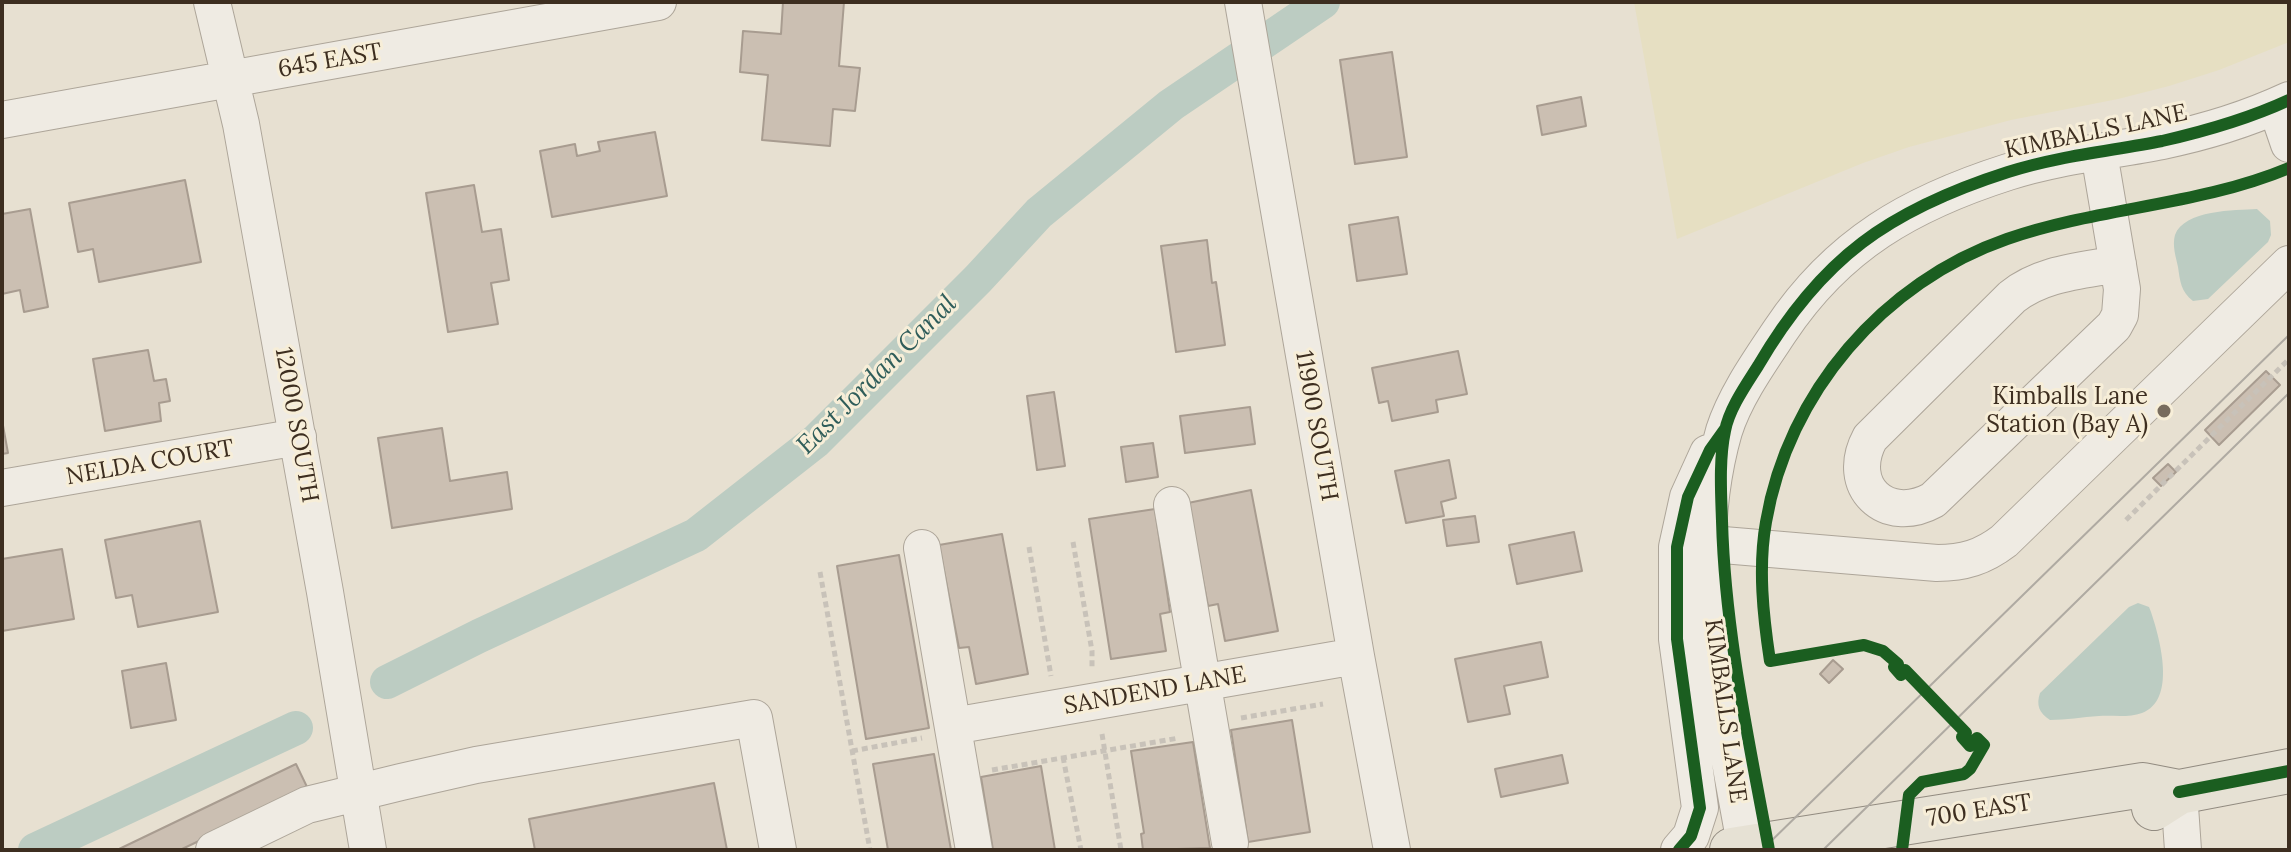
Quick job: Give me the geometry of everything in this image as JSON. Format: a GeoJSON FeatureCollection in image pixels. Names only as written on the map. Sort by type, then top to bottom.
{"type":"FeatureCollection","features":[{"type":"Feature","properties":{"kind":"main road","name":"700 EAST"},"geometry":{"type":"LineString","coordinates":[[1752,848],[2143,785],[2179,792],[2289,771]]}},
{"type":"Feature","properties":{"kind":"main road","name":"700 EAST"},"geometry":{"type":"LineString","coordinates":[[1919,850],[2148,812],[2179,792]]}},
{"type":"Feature","properties":{"kind":"street","name":"12000 SOUTH"},"geometry":{"type":"LineString","coordinates":[[212,2],[244,140],[368,850]]}},
{"type":"Feature","properties":{"kind":"street","name":"645 EAST"},"geometry":{"type":"LineString","coordinates":[[2,120],[658,2]]}},
{"type":"Feature","properties":{"kind":"street","name":"11900 SOUTH"},"geometry":{"type":"LineString","coordinates":[[1244,9],[1392,850]]}},
{"type":"Feature","properties":{"kind":"street"},"geometry":{"type":"LineString","coordinates":[[2282,103],[2289,144]]}},
{"type":"Feature","properties":{"kind":"street","name":"KIMBALLS LANE"},"geometry":{"type":"LineString","coordinates":[[1752,848],[1717,680],[1710,615],[1710,517],[1725,429],[1752,376],[1791,314],[1827,272],[1860,243],[1930,202],[1967,186],[2012,171],[2206,130],[2282,103]]}},
{"type":"Feature","properties":{"kind":"street"},"geometry":{"type":"LineString","coordinates":[[2099,153],[2118,264],[2123,302],[2114,326],[1933,500],[1906,510],[1891,508],[1868,491],[1860,465],[1870,438],[2012,297],[2032,284],[2059,275],[2118,264]]}},
{"type":"Feature","properties":{"kind":"street"},"geometry":{"type":"LineString","coordinates":[[1723,545],[1937,563],[1957,563],[1977,558],[2004,541],[2289,264]]}},
{"type":"Feature","properties":{"kind":"street"},"geometry":{"type":"LineString","coordinates":[[1679,850],[1691,836],[1700,808],[1677,639],[1677,547],[1688,497],[1710,450],[1725,429]]}},
{"type":"Feature","properties":{"kind":"street","name":"KIMBALLS LANE"},"geometry":{"type":"LineString","coordinates":[[1725,429],[1721,495],[1723,545],[1752,848]]}},
{"type":"Feature","properties":{"kind":"street","name":"NELDA COURT"},"geometry":{"type":"LineString","coordinates":[[2,488],[298,437]]}},
{"type":"Feature","properties":{"kind":"street"},"geometry":{"type":"LineString","coordinates":[[1172,505],[1230,843]]}},
{"type":"Feature","properties":{"kind":"street"},"geometry":{"type":"LineString","coordinates":[[922,548],[942,731],[974,850]]}},
{"type":"Feature","properties":{"kind":"street","name":"SANDEND LANE"},"geometry":{"type":"LineString","coordinates":[[942,731],[1356,656]]}},
{"type":"Feature","properties":{"kind":"street"},"geometry":{"type":"LineString","coordinates":[[214,850],[307,805],[476,765],[754,718],[778,850]]}},
{"type":"Feature","properties":{"kind":"street"},"geometry":{"type":"LineString","coordinates":[[2179,792],[2183,850]]}},
{"type":"Feature","properties":{"kind":"path"},"geometry":{"type":"LineString","coordinates":[[2126,520],[2289,359]]}},
{"type":"Feature","properties":{"kind":"path"},"geometry":{"type":"LineString","coordinates":[[1073,542],[1092,651],[1092,679]]}},
{"type":"Feature","properties":{"kind":"path"},"geometry":{"type":"LineString","coordinates":[[1029,547],[1053,686]]}},
{"type":"Feature","properties":{"kind":"path"},"geometry":{"type":"LineString","coordinates":[[820,572],[870,850]]}},
{"type":"Feature","properties":{"kind":"path"},"geometry":{"type":"LineString","coordinates":[[1232,720],[1323,704]]}},
{"type":"Feature","properties":{"kind":"path"},"geometry":{"type":"LineString","coordinates":[[852,751],[942,731]]}},
{"type":"Feature","properties":{"kind":"path"},"geometry":{"type":"LineString","coordinates":[[983,772],[1188,736]]}},
{"type":"Feature","properties":{"kind":"path"},"geometry":{"type":"LineString","coordinates":[[1105,749],[1121,850]]}},
{"type":"Feature","properties":{"kind":"path"},"geometry":{"type":"LineString","coordinates":[[1063,757],[1081,850]]}},
{"type":"Feature","properties":{"kind":"shaded area"},"geometry":{"type":"Polygon","coordinates":[[[1634,2],[2289,2],[2289,42],[2169,86],[2011,120],[1909,147],[1677,239],[1634,2]]]}},
{"type":"Feature","properties":{"kind":"shaded area"},"geometry":{"type":"Polygon","coordinates":[[[2257,209],[2270,221],[2268,242],[2208,299],[2193,301],[2182,286],[2175,251],[2175,235],[2180,227],[2211,213],[2257,209]]]}},
{"type":"Feature","properties":{"kind":"shaded area"},"geometry":{"type":"Polygon","coordinates":[[[2138,603],[2149,607],[2161,652],[2163,682],[2153,706],[2131,715],[2056,720],[2046,717],[2039,708],[2040,693],[2129,607],[2138,603]]]}},
{"type":"Feature","properties":{"kind":"building"},"geometry":{"type":"Polygon","coordinates":[[[783,2],[844,2],[839,66],[860,68],[855,111],[833,109],[830,146],[762,140],[768,75],[740,72],[743,31],[781,34],[783,2]]]}},
{"type":"Feature","properties":{"kind":"building"},"geometry":{"type":"Polygon","coordinates":[[[1392,52],[1407,157],[1355,164],[1340,60],[1392,52]]]}},
{"type":"Feature","properties":{"kind":"building"},"geometry":{"type":"Polygon","coordinates":[[[1581,97],[1586,126],[1542,135],[1537,106],[1581,97]]]}},
{"type":"Feature","properties":{"kind":"building"},"geometry":{"type":"Polygon","coordinates":[[[655,132],[667,196],[552,217],[540,151],[575,144],[577,156],[600,151],[598,142],[655,132]]]}},
{"type":"Feature","properties":{"kind":"building"},"geometry":{"type":"Polygon","coordinates":[[[185,180],[201,262],[99,282],[93,249],[78,252],[69,203],[185,180]]]}},
{"type":"Feature","properties":{"kind":"building"},"geometry":{"type":"Polygon","coordinates":[[[474,185],[482,232],[501,229],[509,280],[491,283],[498,324],[448,332],[426,193],[474,185]]]}},
{"type":"Feature","properties":{"kind":"building"},"geometry":{"type":"Polygon","coordinates":[[[30,209],[48,307],[24,312],[20,290],[2,294],[2,214],[30,209]]]}},
{"type":"Feature","properties":{"kind":"building"},"geometry":{"type":"Polygon","coordinates":[[[1398,217],[1407,274],[1357,281],[1349,225],[1398,217]]]}},
{"type":"Feature","properties":{"kind":"building"},"geometry":{"type":"Polygon","coordinates":[[[1207,240],[1225,345],[1176,352],[1161,246],[1207,240]]]}},
{"type":"Feature","properties":{"kind":"building"},"geometry":{"type":"Polygon","coordinates":[[[148,350],[154,381],[166,379],[170,401],[159,403],[161,421],[105,431],[93,359],[148,350]]]}},
{"type":"Feature","properties":{"kind":"building"},"geometry":{"type":"Polygon","coordinates":[[[1458,351],[1467,394],[1436,400],[1438,412],[1392,421],[1388,401],[1379,403],[1372,368],[1458,351]]]}},
{"type":"Feature","properties":{"kind":"building"},"geometry":{"type":"Polygon","coordinates":[[[2266,371],[2280,385],[2219,445],[2205,430],[2266,371]]]}},
{"type":"Feature","properties":{"kind":"building"},"geometry":{"type":"Polygon","coordinates":[[[1054,392],[1065,466],[1037,470],[1027,396],[1054,392]]]}},
{"type":"Feature","properties":{"kind":"building"},"geometry":{"type":"Polygon","coordinates":[[[1250,407],[1255,444],[1185,453],[1180,416],[1250,407]]]}},
{"type":"Feature","properties":{"kind":"building"},"geometry":{"type":"Polygon","coordinates":[[[2,420],[8,453],[2,454],[2,420]]]}},
{"type":"Feature","properties":{"kind":"building"},"geometry":{"type":"Polygon","coordinates":[[[442,428],[450,481],[507,472],[512,509],[392,528],[378,438],[442,428]]]}},
{"type":"Feature","properties":{"kind":"building"},"geometry":{"type":"Polygon","coordinates":[[[1153,443],[1158,477],[1126,482],[1121,447],[1153,443]]]}},
{"type":"Feature","properties":{"kind":"building"},"geometry":{"type":"Polygon","coordinates":[[[1449,460],[1456,498],[1441,502],[1444,516],[1406,523],[1395,471],[1449,460]]]}},
{"type":"Feature","properties":{"kind":"building"},"geometry":{"type":"Polygon","coordinates":[[[2168,464],[2176,472],[2161,486],[2153,478],[2168,464]]]}},
{"type":"Feature","properties":{"kind":"building"},"geometry":{"type":"Polygon","coordinates":[[[1251,490],[1278,631],[1225,641],[1218,604],[1208,606],[1188,503],[1251,490]]]}},
{"type":"Feature","properties":{"kind":"building"},"geometry":{"type":"Polygon","coordinates":[[[1155,509],[1170,612],[1160,614],[1166,651],[1111,659],[1089,519],[1155,509]]]}},
{"type":"Feature","properties":{"kind":"building"},"geometry":{"type":"Polygon","coordinates":[[[1475,516],[1479,542],[1447,546],[1443,520],[1475,516]]]}},
{"type":"Feature","properties":{"kind":"building"},"geometry":{"type":"Polygon","coordinates":[[[200,521],[218,612],[138,627],[132,595],[116,598],[105,540],[200,521]]]}},
{"type":"Feature","properties":{"kind":"building"},"geometry":{"type":"Polygon","coordinates":[[[1574,532],[1582,571],[1517,584],[1509,545],[1574,532]]]}},
{"type":"Feature","properties":{"kind":"building"},"geometry":{"type":"Polygon","coordinates":[[[1002,534],[1028,674],[976,684],[969,647],[959,648],[939,545],[1002,534]]]}},
{"type":"Feature","properties":{"kind":"building"},"geometry":{"type":"Polygon","coordinates":[[[62,549],[74,619],[2,631],[2,559],[62,549]]]}},
{"type":"Feature","properties":{"kind":"building"},"geometry":{"type":"Polygon","coordinates":[[[899,555],[929,728],[866,739],[837,566],[899,555]]]}},
{"type":"Feature","properties":{"kind":"building"},"geometry":{"type":"Polygon","coordinates":[[[1541,642],[1548,677],[1504,686],[1510,714],[1468,722],[1455,659],[1541,642]]]}},
{"type":"Feature","properties":{"kind":"building"},"geometry":{"type":"Polygon","coordinates":[[[1833,660],[1843,669],[1829,683],[1820,674],[1833,660]]]}},
{"type":"Feature","properties":{"kind":"building"},"geometry":{"type":"Polygon","coordinates":[[[166,663],[176,720],[131,728],[122,671],[166,663]]]}},
{"type":"Feature","properties":{"kind":"building"},"geometry":{"type":"Polygon","coordinates":[[[1292,720],[1310,832],[1248,842],[1231,730],[1292,720]]]}},
{"type":"Feature","properties":{"kind":"building"},"geometry":{"type":"Polygon","coordinates":[[[1193,742],[1210,848],[1143,850],[1141,834],[1144,833],[1131,751],[1193,742]]]}},
{"type":"Feature","properties":{"kind":"building"},"geometry":{"type":"Polygon","coordinates":[[[934,754],[951,850],[888,850],[873,764],[934,754]]]}},
{"type":"Feature","properties":{"kind":"building"},"geometry":{"type":"Polygon","coordinates":[[[1562,755],[1568,783],[1501,797],[1495,769],[1562,755]]]}},
{"type":"Feature","properties":{"kind":"building"},"geometry":{"type":"Polygon","coordinates":[[[296,764],[308,789],[180,850],[117,850],[296,764]]]}},
{"type":"Feature","properties":{"kind":"building"},"geometry":{"type":"Polygon","coordinates":[[[1041,766],[1055,850],[993,850],[981,777],[1041,766]]]}},
{"type":"Feature","properties":{"kind":"building"},"geometry":{"type":"Polygon","coordinates":[[[714,783],[727,850],[535,850],[529,819],[714,783]]]}},
{"type":"Feature","properties":{"kind":"waterway","name":"East Jordan Canal"},"geometry":{"type":"LineString","coordinates":[[387,682],[696,535],[816,441],[978,279],[1039,213],[1171,105],[1323,2]]}},
{"type":"Feature","properties":{"kind":"waterway","name":"East Jordan Canal"},"geometry":{"type":"LineString","coordinates":[[35,850],[296,728]]}},
{"type":"Feature","properties":{"kind":"tram line"},"geometry":{"type":"LineString","coordinates":[[1762,850],[2289,335]]}},
{"type":"Feature","properties":{"kind":"tram line"},"geometry":{"type":"LineString","coordinates":[[1823,850],[2289,393]]}},
{"type":"Feature","properties":{"kind":"cycle path"},"geometry":{"type":"LineString","coordinates":[[1769,850],[1739,686],[1728,604],[1721,464],[1730,414],[1782,328],[1833,267],[1893,222],[1928,203],[2027,166],[2195,133],[2289,100]]}},
{"type":"Feature","properties":{"kind":"cycle path"},"geometry":{"type":"LineString","coordinates":[[1902,850],[1909,795],[1922,782],[1964,774],[1984,745],[1977,738],[1970,746],[1962,737],[1966,733],[1905,670],[1901,675],[1894,667],[1898,664],[1883,651],[1864,645],[1770,661],[1762,591],[1766,522],[1778,475],[1796,429],[1819,387],[1848,348],[1882,313],[1920,283],[1962,258],[2042,228],[2219,191],[2289,168]]}},
{"type":"Feature","properties":{"kind":"cycle path"},"geometry":{"type":"LineString","coordinates":[[1679,850],[1691,836],[1700,808],[1677,639],[1677,547],[1688,497],[1710,450],[1725,429]]}},
{"type":"Feature","properties":{"kind":"cycle path"},"geometry":{"type":"LineString","coordinates":[[2179,792],[2289,771]]}},
{"type":"Feature","properties":{"kind":"place","name":"Kimballs Lane Station (Bay A)"},"geometry":{"type":"Point","coordinates":[2164,411]}}]}
